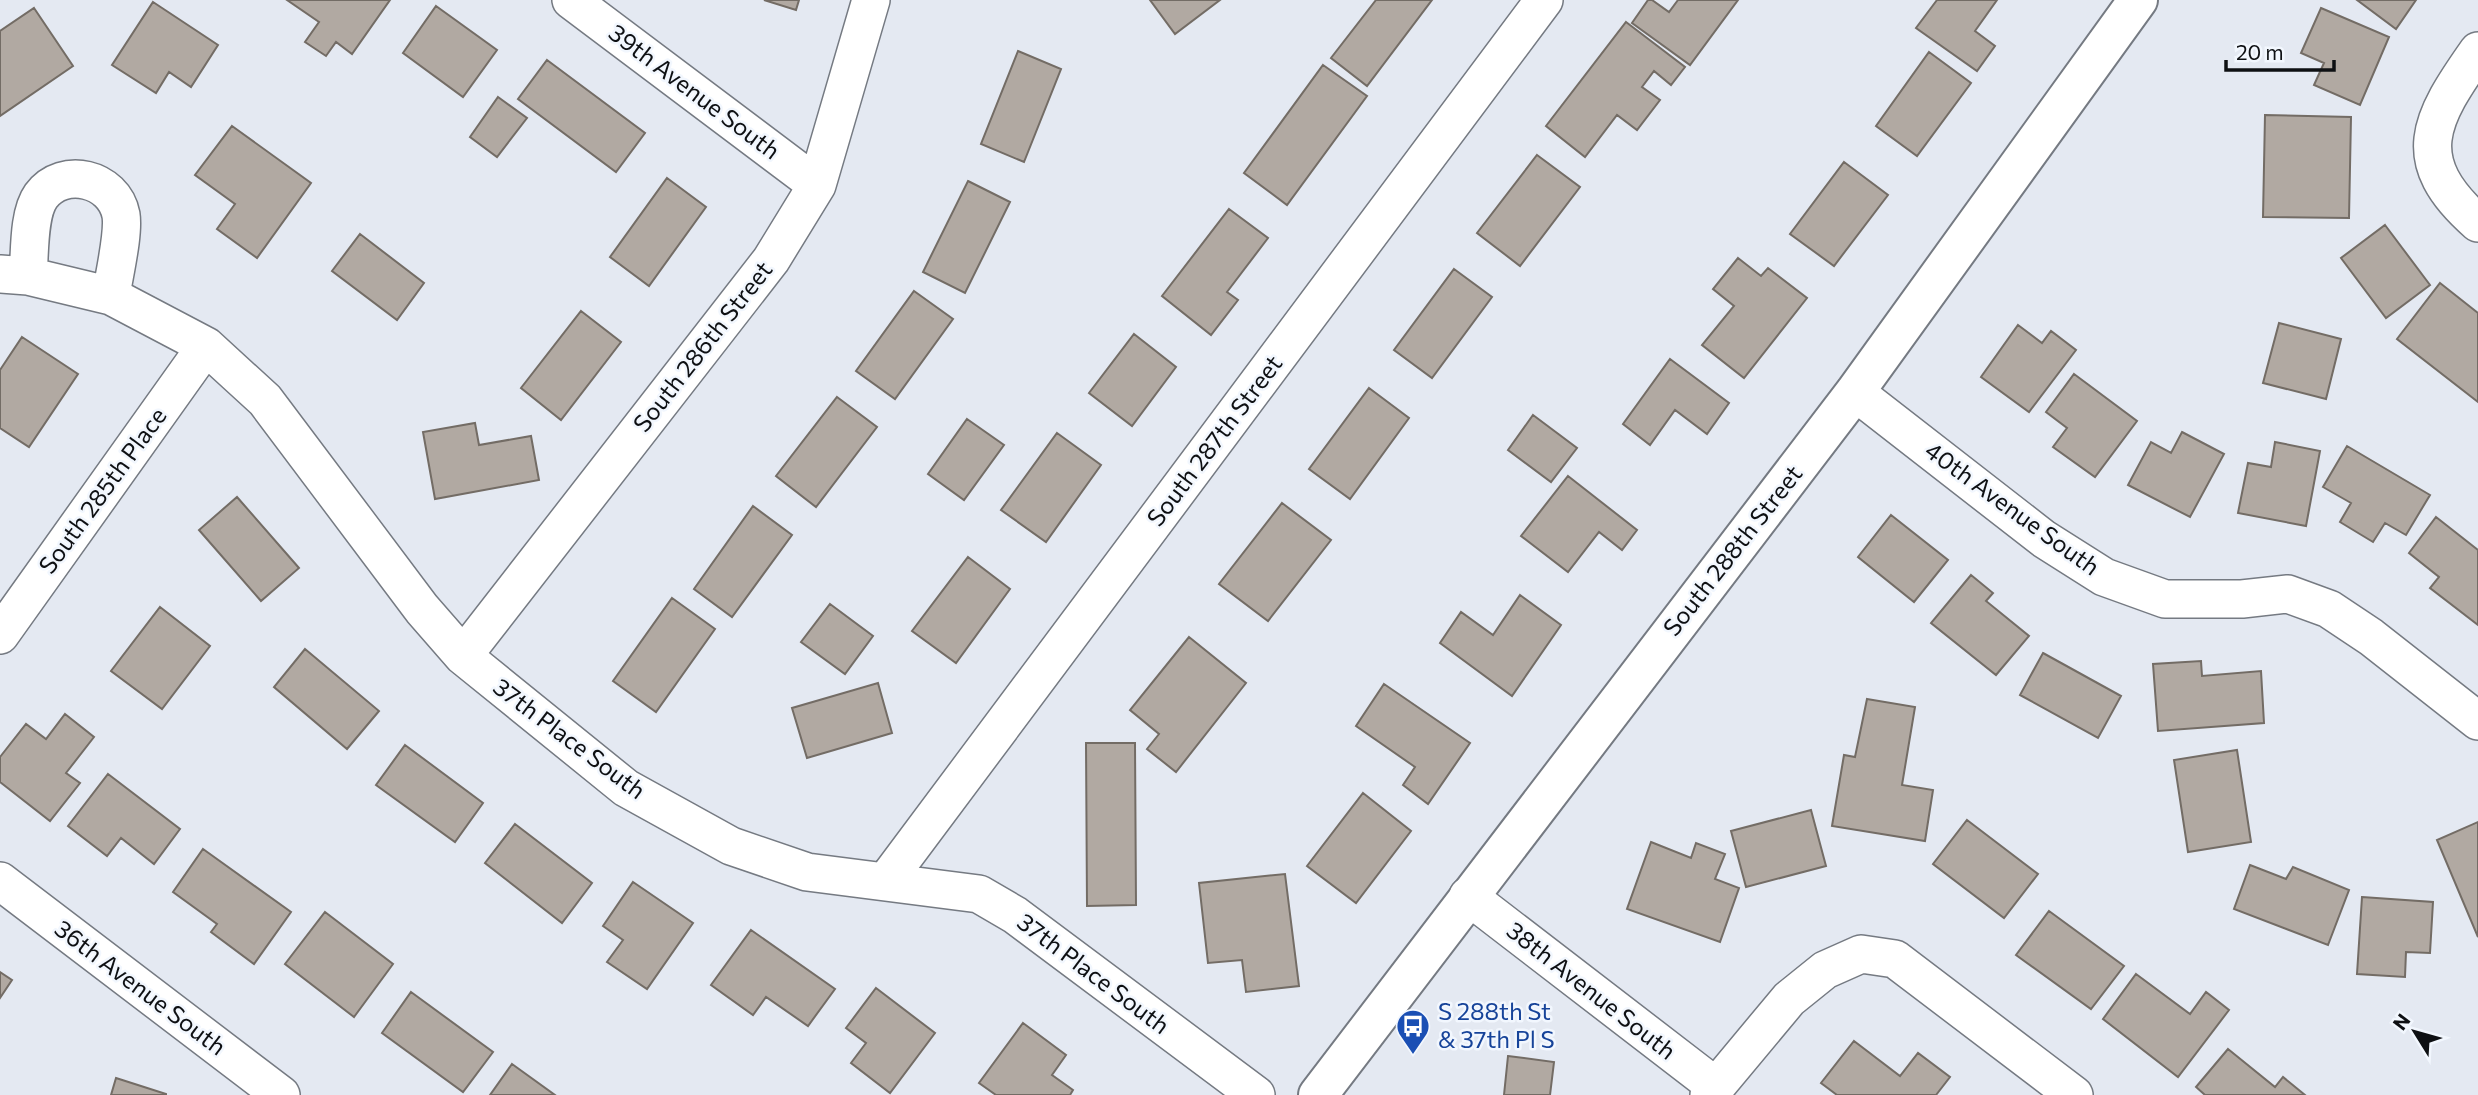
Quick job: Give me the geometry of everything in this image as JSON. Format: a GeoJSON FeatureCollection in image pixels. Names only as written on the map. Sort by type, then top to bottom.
{"type":"FeatureCollection","features":[{"type":"Feature","properties":{"kind":"main road","name":"South 288th Street"},"geometry":{"type":"LineString","coordinates":[[1318,1095],[1855,392],[2137,0]]}},
{"type":"Feature","properties":{"kind":"street","name":"39th Avenue South"},"geometry":{"type":"LineString","coordinates":[[571,0],[817,185]]}},
{"type":"Feature","properties":{"kind":"street","name":"South 286th Street"},"geometry":{"type":"LineString","coordinates":[[463,656],[771,260],[817,185],[871,0]]}},
{"type":"Feature","properties":{"kind":"street","name":"South 287th Street"},"geometry":{"type":"LineString","coordinates":[[886,881],[1544,0]]}},
{"type":"Feature","properties":{"kind":"street"},"geometry":{"type":"LineString","coordinates":[[2478,51],[2439,112],[2432,134],[2432,153],[2446,191],[2478,223]]}},
{"type":"Feature","properties":{"kind":"street"},"geometry":{"type":"LineString","coordinates":[[14,275],[41,196],[54,184],[70,178],[87,179],[103,186],[114,199],[121,215],[111,296]]}},
{"type":"Feature","properties":{"kind":"street","name":"37th Place South"},"geometry":{"type":"LineString","coordinates":[[14,275],[111,296],[206,346],[265,400],[422,609],[463,656],[626,788],[731,846],[807,872],[979,894],[1015,915],[1256,1095]]}},
{"type":"Feature","properties":{"kind":"street","name":"South 285th Place"},"geometry":{"type":"LineString","coordinates":[[0,635],[206,346]]}},
{"type":"Feature","properties":{"kind":"street","name":"40th Avenue South"},"geometry":{"type":"LineString","coordinates":[[1855,392],[2044,539],[2104,577],[2165,599],[2242,599],[2288,594],[2329,609],[2371,636],[2478,721]]}},
{"type":"Feature","properties":{"kind":"street","name":"36th Avenue South"},"geometry":{"type":"LineString","coordinates":[[0,881],[281,1095]]}},
{"type":"Feature","properties":{"kind":"street","name":"38th Avenue South"},"geometry":{"type":"LineString","coordinates":[[1468,896],[1712,1091]]}},
{"type":"Feature","properties":{"kind":"street"},"geometry":{"type":"LineString","coordinates":[[1712,1091],[1789,999],[1825,971],[1861,954],[1895,959],[2074,1095]]}},
{"type":"Feature","properties":{"kind":"building"},"geometry":{"type":"Polygon","coordinates":[[[287,0],[390,0],[352,54],[336,42],[326,56],[305,42],[319,22],[287,0]]]}},
{"type":"Feature","properties":{"kind":"building"},"geometry":{"type":"Polygon","coordinates":[[[764,0],[799,0],[796,10],[764,0]]]}},
{"type":"Feature","properties":{"kind":"building"},"geometry":{"type":"Polygon","coordinates":[[[1150,0],[1220,0],[1175,34],[1150,0]]]}},
{"type":"Feature","properties":{"kind":"building"},"geometry":{"type":"Polygon","coordinates":[[[1376,0],[1432,0],[1367,86],[1331,58],[1376,0]]]}},
{"type":"Feature","properties":{"kind":"building"},"geometry":{"type":"Polygon","coordinates":[[[1648,0],[1669,12],[1678,0],[1738,0],[1690,65],[1632,23],[1648,0]]]}},
{"type":"Feature","properties":{"kind":"building"},"geometry":{"type":"Polygon","coordinates":[[[1937,0],[1997,0],[1975,31],[1995,46],[1977,71],[1916,28],[1937,0]]]}},
{"type":"Feature","properties":{"kind":"building"},"geometry":{"type":"Polygon","coordinates":[[[2357,0],[2416,0],[2396,29],[2357,0]]]}},
{"type":"Feature","properties":{"kind":"building"},"geometry":{"type":"Polygon","coordinates":[[[153,2],[218,45],[191,87],[169,72],[156,93],[112,65],[153,2]]]}},
{"type":"Feature","properties":{"kind":"building"},"geometry":{"type":"Polygon","coordinates":[[[436,6],[497,50],[463,97],[403,53],[436,6]]]}},
{"type":"Feature","properties":{"kind":"building"},"geometry":{"type":"Polygon","coordinates":[[[34,8],[73,66],[0,116],[0,31],[34,8]]]}},
{"type":"Feature","properties":{"kind":"building"},"geometry":{"type":"Polygon","coordinates":[[[2321,8],[2389,37],[2360,105],[2314,85],[2324,63],[2301,53],[2321,8]]]}},
{"type":"Feature","properties":{"kind":"building"},"geometry":{"type":"Polygon","coordinates":[[[1626,22],[1685,67],[1671,85],[1654,71],[1642,87],[1660,100],[1637,130],[1617,115],[1585,157],[1546,126],[1626,22]]]}},
{"type":"Feature","properties":{"kind":"building"},"geometry":{"type":"Polygon","coordinates":[[[1018,51],[1061,69],[1024,162],[981,144],[1018,51]]]}},
{"type":"Feature","properties":{"kind":"building"},"geometry":{"type":"Polygon","coordinates":[[[1929,52],[1971,83],[1917,156],[1876,126],[1929,52]]]}},
{"type":"Feature","properties":{"kind":"building"},"geometry":{"type":"Polygon","coordinates":[[[547,60],[645,133],[616,172],[518,99],[547,60]]]}},
{"type":"Feature","properties":{"kind":"building"},"geometry":{"type":"Polygon","coordinates":[[[1323,65],[1367,96],[1287,205],[1244,173],[1323,65]]]}},
{"type":"Feature","properties":{"kind":"building"},"geometry":{"type":"Polygon","coordinates":[[[498,97],[527,118],[497,157],[470,137],[498,97]]]}},
{"type":"Feature","properties":{"kind":"building"},"geometry":{"type":"Polygon","coordinates":[[[2265,115],[2351,117],[2349,218],[2263,217],[2265,115]]]}},
{"type":"Feature","properties":{"kind":"building"},"geometry":{"type":"Polygon","coordinates":[[[232,126],[311,183],[257,258],[217,229],[235,204],[195,175],[232,126]]]}},
{"type":"Feature","properties":{"kind":"building"},"geometry":{"type":"Polygon","coordinates":[[[1537,155],[1580,187],[1520,266],[1477,233],[1537,155]]]}},
{"type":"Feature","properties":{"kind":"building"},"geometry":{"type":"Polygon","coordinates":[[[1844,162],[1888,195],[1834,266],[1790,234],[1844,162]]]}},
{"type":"Feature","properties":{"kind":"building"},"geometry":{"type":"Polygon","coordinates":[[[667,178],[706,207],[649,286],[610,257],[667,178]]]}},
{"type":"Feature","properties":{"kind":"building"},"geometry":{"type":"Polygon","coordinates":[[[968,181],[1010,202],[965,293],[923,272],[968,181]]]}},
{"type":"Feature","properties":{"kind":"building"},"geometry":{"type":"Polygon","coordinates":[[[1229,209],[1268,238],[1227,292],[1238,300],[1211,335],[1162,296],[1229,209]]]}},
{"type":"Feature","properties":{"kind":"building"},"geometry":{"type":"Polygon","coordinates":[[[2385,225],[2430,285],[2386,318],[2341,258],[2385,225]]]}},
{"type":"Feature","properties":{"kind":"building"},"geometry":{"type":"Polygon","coordinates":[[[360,234],[424,283],[397,320],[332,271],[360,234]]]}},
{"type":"Feature","properties":{"kind":"building"},"geometry":{"type":"Polygon","coordinates":[[[1738,258],[1761,276],[1768,268],[1807,298],[1744,378],[1702,345],[1734,306],[1713,289],[1738,258]]]}},
{"type":"Feature","properties":{"kind":"building"},"geometry":{"type":"Polygon","coordinates":[[[1454,269],[1492,297],[1432,378],[1394,350],[1454,269]]]}},
{"type":"Feature","properties":{"kind":"building"},"geometry":{"type":"Polygon","coordinates":[[[2440,283],[2478,313],[2478,402],[2397,339],[2440,283]]]}},
{"type":"Feature","properties":{"kind":"building"},"geometry":{"type":"Polygon","coordinates":[[[914,291],[953,319],[895,399],[856,371],[914,291]]]}},
{"type":"Feature","properties":{"kind":"building"},"geometry":{"type":"Polygon","coordinates":[[[581,311],[621,342],[561,420],[521,388],[581,311]]]}},
{"type":"Feature","properties":{"kind":"building"},"geometry":{"type":"Polygon","coordinates":[[[2279,323],[2341,339],[2326,399],[2263,383],[2279,323]]]}},
{"type":"Feature","properties":{"kind":"building"},"geometry":{"type":"Polygon","coordinates":[[[2018,325],[2042,343],[2051,331],[2076,350],[2029,412],[1981,377],[2018,325]]]}},
{"type":"Feature","properties":{"kind":"building"},"geometry":{"type":"Polygon","coordinates":[[[1134,334],[1176,367],[1132,426],[1089,393],[1134,334]]]}},
{"type":"Feature","properties":{"kind":"building"},"geometry":{"type":"Polygon","coordinates":[[[22,337],[78,374],[29,447],[0,428],[0,370],[22,337]]]}},
{"type":"Feature","properties":{"kind":"building"},"geometry":{"type":"Polygon","coordinates":[[[1670,359],[1729,403],[1707,434],[1675,410],[1650,445],[1623,424],[1670,359]]]}},
{"type":"Feature","properties":{"kind":"building"},"geometry":{"type":"Polygon","coordinates":[[[2074,374],[2137,421],[2095,477],[2053,447],[2067,428],[2046,412],[2074,374]]]}},
{"type":"Feature","properties":{"kind":"building"},"geometry":{"type":"Polygon","coordinates":[[[1369,388],[1409,418],[1350,499],[1309,469],[1369,388]]]}},
{"type":"Feature","properties":{"kind":"building"},"geometry":{"type":"Polygon","coordinates":[[[837,397],[877,427],[816,507],[776,476],[837,397]]]}},
{"type":"Feature","properties":{"kind":"building"},"geometry":{"type":"Polygon","coordinates":[[[1533,415],[1577,448],[1551,482],[1508,450],[1533,415]]]}},
{"type":"Feature","properties":{"kind":"building"},"geometry":{"type":"Polygon","coordinates":[[[967,419],[1004,445],[964,500],[928,474],[967,419]]]}},
{"type":"Feature","properties":{"kind":"building"},"geometry":{"type":"Polygon","coordinates":[[[475,423],[479,445],[531,436],[539,480],[435,499],[423,432],[475,423]]]}},
{"type":"Feature","properties":{"kind":"building"},"geometry":{"type":"Polygon","coordinates":[[[2182,432],[2224,454],[2190,517],[2128,485],[2151,442],[2171,453],[2182,432]]]}},
{"type":"Feature","properties":{"kind":"building"},"geometry":{"type":"Polygon","coordinates":[[[1057,433],[1101,465],[1046,542],[1001,510],[1057,433]]]}},
{"type":"Feature","properties":{"kind":"building"},"geometry":{"type":"Polygon","coordinates":[[[2275,442],[2320,451],[2306,526],[2238,513],[2248,463],[2271,467],[2275,442]]]}},
{"type":"Feature","properties":{"kind":"building"},"geometry":{"type":"Polygon","coordinates":[[[2347,446],[2430,495],[2406,535],[2385,523],[2373,542],[2340,522],[2351,503],[2323,487],[2347,446]]]}},
{"type":"Feature","properties":{"kind":"building"},"geometry":{"type":"Polygon","coordinates":[[[1568,476],[1637,530],[1622,550],[1599,532],[1568,572],[1521,536],[1568,476]]]}},
{"type":"Feature","properties":{"kind":"building"},"geometry":{"type":"Polygon","coordinates":[[[237,497],[299,568],[261,601],[199,530],[237,497]]]}},
{"type":"Feature","properties":{"kind":"building"},"geometry":{"type":"Polygon","coordinates":[[[1282,503],[1331,540],[1268,621],[1219,584],[1282,503]]]}},
{"type":"Feature","properties":{"kind":"building"},"geometry":{"type":"Polygon","coordinates":[[[753,506],[792,535],[732,617],[694,589],[753,506]]]}},
{"type":"Feature","properties":{"kind":"building"},"geometry":{"type":"Polygon","coordinates":[[[1891,515],[1948,560],[1914,602],[1858,557],[1891,515]]]}},
{"type":"Feature","properties":{"kind":"building"},"geometry":{"type":"Polygon","coordinates":[[[2436,517],[2478,550],[2478,625],[2430,588],[2439,577],[2409,553],[2436,517]]]}},
{"type":"Feature","properties":{"kind":"building"},"geometry":{"type":"Polygon","coordinates":[[[968,557],[1010,589],[956,663],[912,631],[968,557]]]}},
{"type":"Feature","properties":{"kind":"building"},"geometry":{"type":"Polygon","coordinates":[[[1971,575],[1993,593],[1986,601],[2029,636],[1996,675],[1931,623],[1971,575]]]}},
{"type":"Feature","properties":{"kind":"building"},"geometry":{"type":"Polygon","coordinates":[[[1520,595],[1561,625],[1512,696],[1440,643],[1461,612],[1493,635],[1520,595]]]}},
{"type":"Feature","properties":{"kind":"building"},"geometry":{"type":"Polygon","coordinates":[[[672,598],[715,629],[656,712],[613,681],[672,598]]]}},
{"type":"Feature","properties":{"kind":"building"},"geometry":{"type":"Polygon","coordinates":[[[830,604],[873,636],[845,674],[801,642],[830,604]]]}},
{"type":"Feature","properties":{"kind":"building"},"geometry":{"type":"Polygon","coordinates":[[[160,607],[210,646],[162,709],[111,671],[160,607]]]}},
{"type":"Feature","properties":{"kind":"building"},"geometry":{"type":"Polygon","coordinates":[[[1189,637],[1246,683],[1176,772],[1147,749],[1159,734],[1130,710],[1189,637]]]}},
{"type":"Feature","properties":{"kind":"building"},"geometry":{"type":"Polygon","coordinates":[[[305,649],[379,711],[347,749],[274,687],[305,649]]]}},
{"type":"Feature","properties":{"kind":"building"},"geometry":{"type":"Polygon","coordinates":[[[2043,653],[2121,696],[2098,738],[2020,695],[2043,653]]]}},
{"type":"Feature","properties":{"kind":"building"},"geometry":{"type":"Polygon","coordinates":[[[2201,661],[2202,676],[2261,671],[2264,723],[2158,731],[2153,664],[2201,661]]]}},
{"type":"Feature","properties":{"kind":"building"},"geometry":{"type":"Polygon","coordinates":[[[878,683],[892,733],[807,758],[792,708],[878,683]]]}},
{"type":"Feature","properties":{"kind":"building"},"geometry":{"type":"Polygon","coordinates":[[[1384,684],[1470,743],[1428,804],[1403,785],[1415,767],[1356,726],[1384,684]]]}},
{"type":"Feature","properties":{"kind":"building"},"geometry":{"type":"Polygon","coordinates":[[[1867,699],[1915,707],[1902,785],[1933,790],[1925,841],[1832,826],[1844,755],[1855,757],[1867,699]]]}},
{"type":"Feature","properties":{"kind":"building"},"geometry":{"type":"Polygon","coordinates":[[[65,714],[94,737],[66,773],[80,783],[50,821],[0,782],[0,757],[26,724],[46,739],[65,714]]]}},
{"type":"Feature","properties":{"kind":"building"},"geometry":{"type":"Polygon","coordinates":[[[1086,743],[1135,743],[1136,905],[1087,906],[1086,743]]]}},
{"type":"Feature","properties":{"kind":"building"},"geometry":{"type":"Polygon","coordinates":[[[405,745],[483,803],[455,842],[376,785],[405,745]]]}},
{"type":"Feature","properties":{"kind":"building"},"geometry":{"type":"Polygon","coordinates":[[[2237,750],[2251,842],[2188,852],[2174,760],[2237,750]]]}},
{"type":"Feature","properties":{"kind":"building"},"geometry":{"type":"Polygon","coordinates":[[[108,774],[180,829],[154,864],[121,838],[107,856],[68,826],[108,774]]]}},
{"type":"Feature","properties":{"kind":"building"},"geometry":{"type":"Polygon","coordinates":[[[1363,793],[1411,831],[1356,903],[1307,866],[1363,793]]]}},
{"type":"Feature","properties":{"kind":"building"},"geometry":{"type":"Polygon","coordinates":[[[1811,810],[1826,866],[1746,887],[1731,831],[1811,810]]]}},
{"type":"Feature","properties":{"kind":"building"},"geometry":{"type":"Polygon","coordinates":[[[1967,820],[2038,874],[2004,918],[1933,864],[1967,820]]]}},
{"type":"Feature","properties":{"kind":"building"},"geometry":{"type":"Polygon","coordinates":[[[2478,822],[2478,937],[2437,840],[2478,822]]]}},
{"type":"Feature","properties":{"kind":"building"},"geometry":{"type":"Polygon","coordinates":[[[515,824],[592,883],[562,923],[485,863],[515,824]]]}},
{"type":"Feature","properties":{"kind":"building"},"geometry":{"type":"Polygon","coordinates":[[[1651,842],[1691,858],[1696,843],[1725,854],[1715,879],[1739,888],[1720,942],[1627,909],[1651,842]]]}},
{"type":"Feature","properties":{"kind":"building"},"geometry":{"type":"Polygon","coordinates":[[[203,849],[291,912],[254,964],[211,932],[217,924],[173,892],[203,849]]]}},
{"type":"Feature","properties":{"kind":"building"},"geometry":{"type":"Polygon","coordinates":[[[2250,865],[2286,879],[2293,867],[2349,890],[2328,945],[2234,909],[2250,865]]]}},
{"type":"Feature","properties":{"kind":"building"},"geometry":{"type":"Polygon","coordinates":[[[1285,874],[1299,986],[1246,992],[1242,960],[1208,963],[1199,883],[1285,874]]]}},
{"type":"Feature","properties":{"kind":"building"},"geometry":{"type":"Polygon","coordinates":[[[633,882],[693,923],[647,989],[607,962],[623,940],[603,926],[633,882]]]}},
{"type":"Feature","properties":{"kind":"building"},"geometry":{"type":"Polygon","coordinates":[[[2362,897],[2433,902],[2430,953],[2406,952],[2405,977],[2357,974],[2362,897]]]}},
{"type":"Feature","properties":{"kind":"building"},"geometry":{"type":"Polygon","coordinates":[[[2049,911],[2124,966],[2091,1009],[2016,955],[2049,911]]]}},
{"type":"Feature","properties":{"kind":"building"},"geometry":{"type":"Polygon","coordinates":[[[325,912],[393,964],[354,1017],[285,964],[325,912]]]}},
{"type":"Feature","properties":{"kind":"building"},"geometry":{"type":"Polygon","coordinates":[[[751,930],[835,989],[808,1026],[766,997],[753,1015],[711,985],[751,930]]]}},
{"type":"Feature","properties":{"kind":"building"},"geometry":{"type":"Polygon","coordinates":[[[0,972],[12,980],[0,998],[0,972]]]}},
{"type":"Feature","properties":{"kind":"building"},"geometry":{"type":"Polygon","coordinates":[[[2136,974],[2190,1014],[2206,992],[2229,1010],[2178,1077],[2103,1019],[2136,974]]]}},
{"type":"Feature","properties":{"kind":"building"},"geometry":{"type":"Polygon","coordinates":[[[876,988],[935,1033],[890,1093],[851,1063],[866,1043],[846,1028],[876,988]]]}},
{"type":"Feature","properties":{"kind":"building"},"geometry":{"type":"Polygon","coordinates":[[[411,992],[493,1052],[463,1092],[382,1033],[411,992]]]}},
{"type":"Feature","properties":{"kind":"building"},"geometry":{"type":"Polygon","coordinates":[[[1023,1023],[1066,1055],[1052,1075],[1073,1090],[1070,1095],[996,1095],[979,1083],[1023,1023]]]}},
{"type":"Feature","properties":{"kind":"building"},"geometry":{"type":"Polygon","coordinates":[[[1854,1041],[1900,1076],[1918,1053],[1950,1077],[1936,1095],[1837,1095],[1821,1083],[1854,1041]]]}},
{"type":"Feature","properties":{"kind":"building"},"geometry":{"type":"Polygon","coordinates":[[[2228,1049],[2275,1087],[2283,1077],[2305,1095],[2205,1095],[2196,1087],[2228,1049]]]}},
{"type":"Feature","properties":{"kind":"building"},"geometry":{"type":"Polygon","coordinates":[[[1508,1056],[1554,1062],[1550,1095],[1504,1095],[1508,1056]]]}},
{"type":"Feature","properties":{"kind":"building"},"geometry":{"type":"Polygon","coordinates":[[[512,1064],[555,1095],[490,1095],[512,1064]]]}},
{"type":"Feature","properties":{"kind":"building"},"geometry":{"type":"Polygon","coordinates":[[[116,1078],[166,1094],[166,1095],[111,1095],[116,1078]]]}},
{"type":"Feature","properties":{"kind":"place","name":"S 288th St & 37th Pl S"},"geometry":{"type":"Point","coordinates":[1413,1056]}}]}
